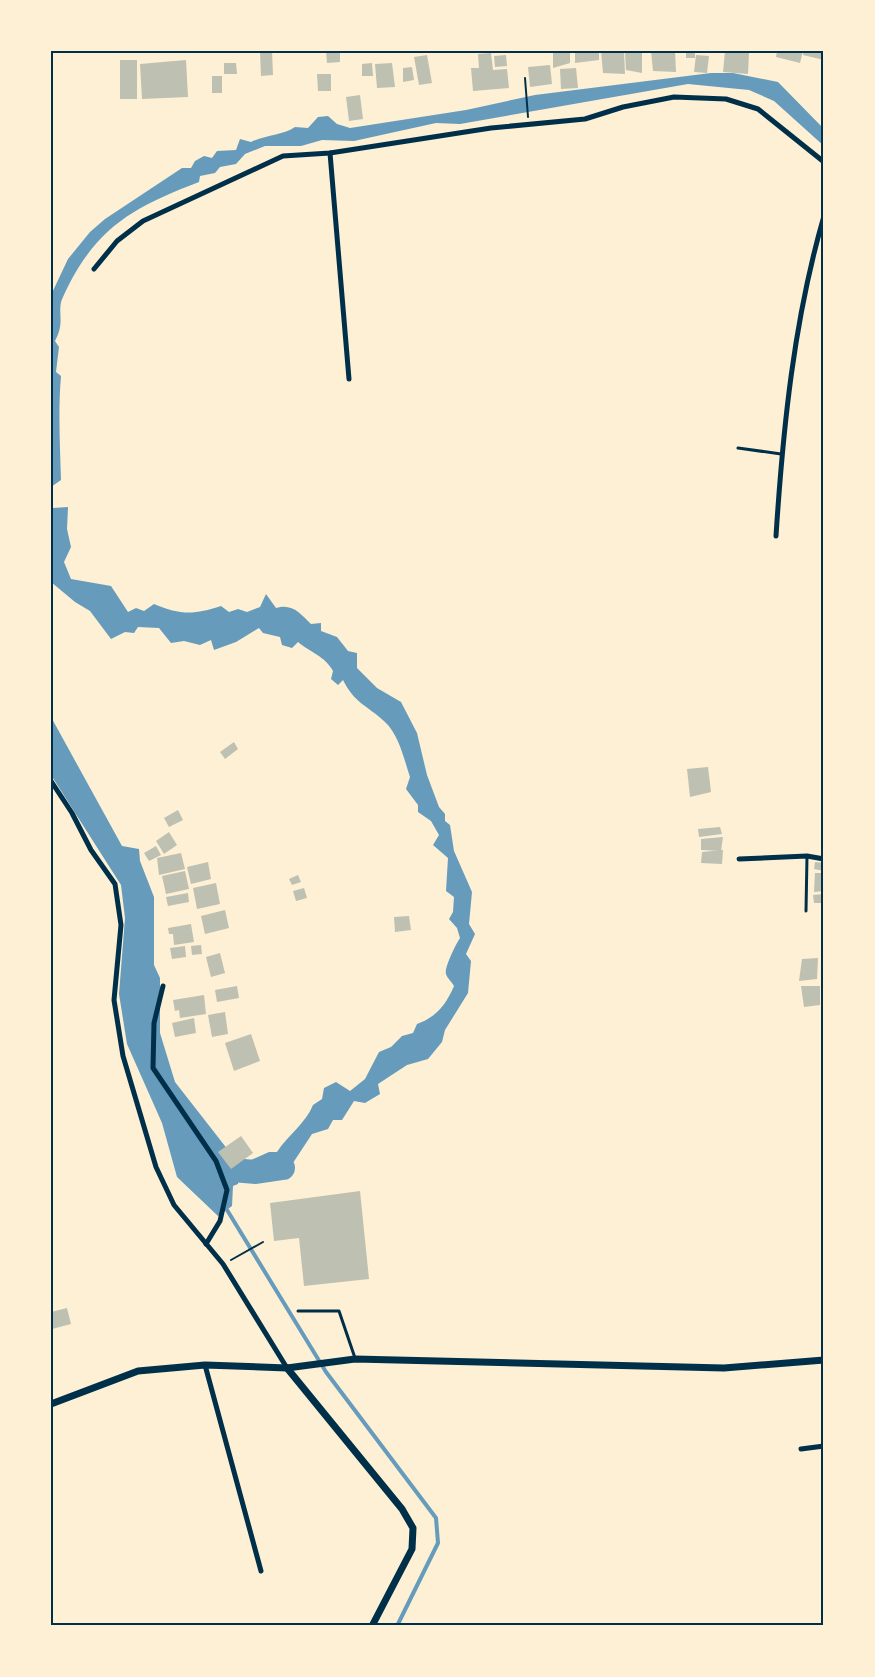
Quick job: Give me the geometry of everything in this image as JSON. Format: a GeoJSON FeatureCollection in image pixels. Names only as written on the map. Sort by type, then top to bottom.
{"type":"FeatureCollection","features":[{"type":"Feature","properties":{"kind":"street"},"geometry":{"type":"LineString","coordinates":[[94,268],[117,241],[134,228],[179,202],[283,156],[330,153],[491,128],[585,119],[623,107],[674,97],[726,99],[758,109],[824,162]]}},
{"type":"Feature","properties":{"kind":"street"},"geometry":{"type":"LineString","coordinates":[[330,153],[349,378]]}},
{"type":"Feature","properties":{"kind":"street"},"geometry":{"type":"LineString","coordinates":[[776,536],[781,454],[808,272],[824,216]]}},
{"type":"Feature","properties":{"kind":"street"},"geometry":{"type":"LineString","coordinates":[[51,781],[72,813],[90,850],[115,884],[121,925],[114,1000],[123,1056],[156,1167],[174,1205],[223,1264],[290,1368],[402,1509],[413,1528],[412,1549],[372,1626]]}},
{"type":"Feature","properties":{"kind":"street"},"geometry":{"type":"LineString","coordinates":[[739,858],[807,856],[824,859]]}},
{"type":"Feature","properties":{"kind":"street"},"geometry":{"type":"LineString","coordinates":[[163,986],[154,1023],[153,1068],[216,1161],[227,1190],[220,1221],[206,1244]]}},
{"type":"Feature","properties":{"kind":"street"},"geometry":{"type":"LineString","coordinates":[[51,1404],[138,1371],[205,1365],[290,1368],[355,1359],[713,1368],[824,1360]]}},
{"type":"Feature","properties":{"kind":"street"},"geometry":{"type":"LineString","coordinates":[[205,1365],[261,1571]]}},
{"type":"Feature","properties":{"kind":"street"},"geometry":{"type":"LineString","coordinates":[[801,1449],[824,1446]]}},
{"type":"Feature","properties":{"kind":"lane"},"geometry":{"type":"LineString","coordinates":[[738,448],[781,454]]}},
{"type":"Feature","properties":{"kind":"lane"},"geometry":{"type":"LineString","coordinates":[[806,911],[807,856]]}},
{"type":"Feature","properties":{"kind":"lane"},"geometry":{"type":"LineString","coordinates":[[298,1311],[339,1311],[355,1359]]}},
{"type":"Feature","properties":{"kind":"path"},"geometry":{"type":"LineString","coordinates":[[525,78],[528,115]]}},
{"type":"Feature","properties":{"kind":"path"},"geometry":{"type":"LineString","coordinates":[[223,1264],[263,1242]]}},
{"type":"Feature","properties":{"kind":"water"},"geometry":{"type":"Polygon","coordinates":[[[711,73],[733,73],[778,82],[824,129],[824,146],[774,101],[749,90],[688,84],[460,124],[436,123],[354,141],[322,140],[301,146],[265,146],[245,154],[236,164],[220,167],[215,173],[200,176],[199,182],[153,201],[134,212],[117,224],[88,254],[61,302],[61,322],[55,341],[59,347],[56,372],[61,376],[59,415],[61,480],[51,487],[51,295],[68,259],[90,232],[105,219],[182,168],[191,168],[195,161],[204,156],[212,158],[217,151],[236,150],[240,139],[251,142],[295,127],[308,128],[318,117],[328,116],[337,124],[350,128],[466,110],[535,95],[711,73]]]}},
{"type":"Feature","properties":{"kind":"water"},"geometry":{"type":"Polygon","coordinates":[[[51,505],[53,508],[68,507],[67,529],[71,547],[64,562],[71,579],[111,586],[128,612],[136,608],[144,611],[154,604],[180,612],[203,611],[221,606],[229,612],[238,609],[247,612],[260,607],[266,594],[276,608],[291,608],[311,624],[321,623],[321,631],[337,637],[348,651],[357,653],[357,668],[377,688],[401,702],[417,733],[427,775],[439,807],[445,814],[445,821],[450,825],[454,851],[472,892],[469,924],[475,934],[466,954],[471,961],[468,993],[445,1030],[442,1042],[428,1059],[407,1065],[378,1084],[380,1094],[365,1103],[354,1101],[342,1120],[333,1120],[328,1129],[312,1134],[289,1169],[270,1182],[250,1177],[251,1160],[269,1152],[277,1152],[306,1118],[313,1105],[322,1099],[324,1088],[336,1082],[350,1091],[365,1079],[379,1052],[391,1047],[402,1036],[413,1033],[417,1024],[435,1014],[448,999],[454,986],[446,971],[460,938],[457,928],[449,919],[453,912],[454,897],[446,891],[448,858],[433,845],[439,835],[431,821],[418,812],[418,805],[406,789],[410,777],[390,727],[357,699],[343,680],[338,685],[331,679],[333,671],[322,658],[298,642],[292,648],[282,645],[280,637],[263,633],[259,628],[236,642],[214,650],[211,640],[200,645],[184,641],[171,643],[159,628],[138,627],[134,633],[125,632],[111,639],[90,611],[51,582],[51,505]]]}},
{"type":"Feature","properties":{"kind":"water"},"geometry":{"type":"Polygon","coordinates":[[[51,717],[122,846],[139,849],[140,861],[154,897],[154,965],[160,978],[160,1033],[175,1082],[239,1164],[238,1184],[233,1186],[232,1206],[218,1216],[177,1177],[162,1123],[127,1044],[119,994],[125,918],[121,885],[51,775],[51,717]]]}},
{"type":"Feature","properties":{"kind":"building"},"geometry":{"type":"Polygon","coordinates":[[[260,51],[272,51],[273,75],[261,76],[260,51]]]}},
{"type":"Feature","properties":{"kind":"building"},"geometry":{"type":"Polygon","coordinates":[[[326,51],[340,51],[340,62],[327,63],[326,51]]]}},
{"type":"Feature","properties":{"kind":"building"},"geometry":{"type":"Polygon","coordinates":[[[553,51],[570,51],[570,63],[553,68],[553,51]]]}},
{"type":"Feature","properties":{"kind":"building"},"geometry":{"type":"Polygon","coordinates":[[[575,51],[599,51],[599,60],[575,63],[575,51]]]}},
{"type":"Feature","properties":{"kind":"building"},"geometry":{"type":"Polygon","coordinates":[[[601,51],[624,51],[625,74],[603,73],[601,51]]]}},
{"type":"Feature","properties":{"kind":"building"},"geometry":{"type":"Polygon","coordinates":[[[642,51],[642,73],[626,70],[625,52],[642,51]]]}},
{"type":"Feature","properties":{"kind":"building"},"geometry":{"type":"Polygon","coordinates":[[[651,51],[675,51],[676,72],[653,71],[651,51]]]}},
{"type":"Feature","properties":{"kind":"building"},"geometry":{"type":"Polygon","coordinates":[[[686,51],[695,51],[695,58],[686,58],[686,51]]]}},
{"type":"Feature","properties":{"kind":"building"},"geometry":{"type":"Polygon","coordinates":[[[725,51],[749,52],[748,74],[723,72],[725,51]]]}},
{"type":"Feature","properties":{"kind":"building"},"geometry":{"type":"Polygon","coordinates":[[[777,51],[803,51],[800,63],[776,57],[777,51]]]}},
{"type":"Feature","properties":{"kind":"building"},"geometry":{"type":"Polygon","coordinates":[[[804,51],[824,51],[824,60],[803,55],[804,51]]]}},
{"type":"Feature","properties":{"kind":"building"},"geometry":{"type":"Polygon","coordinates":[[[491,53],[493,70],[507,69],[509,88],[473,91],[471,68],[479,68],[478,54],[491,53]]]}},
{"type":"Feature","properties":{"kind":"building"},"geometry":{"type":"Polygon","coordinates":[[[427,55],[432,83],[419,85],[414,57],[427,55]]]}},
{"type":"Feature","properties":{"kind":"building"},"geometry":{"type":"Polygon","coordinates":[[[506,55],[507,66],[495,67],[494,56],[506,55]]]}},
{"type":"Feature","properties":{"kind":"building"},"geometry":{"type":"Polygon","coordinates":[[[696,55],[709,56],[707,73],[694,72],[696,55]]]}},
{"type":"Feature","properties":{"kind":"building"},"geometry":{"type":"Polygon","coordinates":[[[120,60],[137,60],[137,99],[120,99],[120,60]]]}},
{"type":"Feature","properties":{"kind":"building"},"geometry":{"type":"Polygon","coordinates":[[[186,60],[188,97],[142,99],[140,64],[186,60]]]}},
{"type":"Feature","properties":{"kind":"building"},"geometry":{"type":"Polygon","coordinates":[[[224,63],[236,63],[237,74],[224,74],[224,63]]]}},
{"type":"Feature","properties":{"kind":"building"},"geometry":{"type":"Polygon","coordinates":[[[372,63],[373,76],[362,76],[362,64],[372,63]]]}},
{"type":"Feature","properties":{"kind":"building"},"geometry":{"type":"Polygon","coordinates":[[[392,63],[395,87],[377,88],[375,64],[392,63]]]}},
{"type":"Feature","properties":{"kind":"building"},"geometry":{"type":"Polygon","coordinates":[[[550,65],[552,84],[530,87],[528,67],[550,65]]]}},
{"type":"Feature","properties":{"kind":"building"},"geometry":{"type":"Polygon","coordinates":[[[412,67],[414,80],[403,82],[403,68],[412,67]]]}},
{"type":"Feature","properties":{"kind":"building"},"geometry":{"type":"Polygon","coordinates":[[[576,68],[578,88],[561,89],[560,69],[576,68]]]}},
{"type":"Feature","properties":{"kind":"building"},"geometry":{"type":"Polygon","coordinates":[[[317,74],[331,74],[331,91],[318,91],[317,74]]]}},
{"type":"Feature","properties":{"kind":"building"},"geometry":{"type":"Polygon","coordinates":[[[212,76],[222,76],[222,93],[212,93],[212,76]]]}},
{"type":"Feature","properties":{"kind":"building"},"geometry":{"type":"Polygon","coordinates":[[[360,95],[363,119],[349,121],[346,97],[360,95]]]}},
{"type":"Feature","properties":{"kind":"building"},"geometry":{"type":"Polygon","coordinates":[[[234,742],[238,749],[225,759],[220,752],[234,742]]]}},
{"type":"Feature","properties":{"kind":"building"},"geometry":{"type":"Polygon","coordinates":[[[708,767],[711,792],[690,797],[687,769],[708,767]]]}},
{"type":"Feature","properties":{"kind":"building"},"geometry":{"type":"Polygon","coordinates":[[[178,810],[183,820],[169,827],[164,818],[178,810]]]}},
{"type":"Feature","properties":{"kind":"building"},"geometry":{"type":"Polygon","coordinates":[[[720,827],[722,834],[699,837],[698,829],[720,827]]]}},
{"type":"Feature","properties":{"kind":"building"},"geometry":{"type":"Polygon","coordinates":[[[169,832],[177,845],[164,854],[156,841],[169,832]]]}},
{"type":"Feature","properties":{"kind":"building"},"geometry":{"type":"Polygon","coordinates":[[[723,837],[721,851],[701,850],[701,839],[723,837]]]}},
{"type":"Feature","properties":{"kind":"building"},"geometry":{"type":"Polygon","coordinates":[[[156,846],[161,855],[149,861],[144,853],[156,846]]]}},
{"type":"Feature","properties":{"kind":"building"},"geometry":{"type":"Polygon","coordinates":[[[723,850],[722,864],[701,863],[702,852],[723,850]]]}},
{"type":"Feature","properties":{"kind":"building"},"geometry":{"type":"Polygon","coordinates":[[[181,853],[185,869],[159,875],[157,858],[181,853]]]}},
{"type":"Feature","properties":{"kind":"building"},"geometry":{"type":"Polygon","coordinates":[[[208,862],[211,879],[191,884],[187,867],[208,862]]]}},
{"type":"Feature","properties":{"kind":"building"},"geometry":{"type":"Polygon","coordinates":[[[815,862],[824,863],[824,871],[814,869],[815,862]]]}},
{"type":"Feature","properties":{"kind":"building"},"geometry":{"type":"Polygon","coordinates":[[[185,871],[189,889],[166,894],[162,876],[185,871]]]}},
{"type":"Feature","properties":{"kind":"building"},"geometry":{"type":"Polygon","coordinates":[[[815,873],[824,873],[824,891],[814,892],[815,873]]]}},
{"type":"Feature","properties":{"kind":"building"},"geometry":{"type":"Polygon","coordinates":[[[298,875],[301,882],[292,885],[289,879],[298,875]]]}},
{"type":"Feature","properties":{"kind":"building"},"geometry":{"type":"Polygon","coordinates":[[[216,883],[220,904],[197,909],[193,888],[216,883]]]}},
{"type":"Feature","properties":{"kind":"building"},"geometry":{"type":"Polygon","coordinates":[[[304,888],[307,898],[296,901],[293,891],[304,888]]]}},
{"type":"Feature","properties":{"kind":"building"},"geometry":{"type":"Polygon","coordinates":[[[188,893],[189,902],[168,906],[166,897],[188,893]]]}},
{"type":"Feature","properties":{"kind":"building"},"geometry":{"type":"Polygon","coordinates":[[[824,894],[824,903],[814,903],[813,895],[824,894]]]}},
{"type":"Feature","properties":{"kind":"building"},"geometry":{"type":"Polygon","coordinates":[[[225,910],[229,928],[205,934],[201,916],[225,910]]]}},
{"type":"Feature","properties":{"kind":"building"},"geometry":{"type":"Polygon","coordinates":[[[409,916],[411,930],[395,932],[394,917],[409,916]]]}},
{"type":"Feature","properties":{"kind":"building"},"geometry":{"type":"Polygon","coordinates":[[[191,924],[194,942],[174,945],[173,934],[169,934],[168,928],[191,924]]]}},
{"type":"Feature","properties":{"kind":"building"},"geometry":{"type":"Polygon","coordinates":[[[201,945],[202,954],[192,955],[191,946],[201,945]]]}},
{"type":"Feature","properties":{"kind":"building"},"geometry":{"type":"Polygon","coordinates":[[[185,946],[186,957],[172,959],[170,948],[185,946]]]}},
{"type":"Feature","properties":{"kind":"building"},"geometry":{"type":"Polygon","coordinates":[[[220,953],[225,973],[211,977],[206,957],[220,953]]]}},
{"type":"Feature","properties":{"kind":"building"},"geometry":{"type":"Polygon","coordinates":[[[818,958],[817,979],[799,981],[802,959],[818,958]]]}},
{"type":"Feature","properties":{"kind":"building"},"geometry":{"type":"Polygon","coordinates":[[[237,986],[239,998],[217,1002],[215,990],[237,986]]]}},
{"type":"Feature","properties":{"kind":"building"},"geometry":{"type":"Polygon","coordinates":[[[801,986],[820,986],[820,1005],[804,1007],[801,986]]]}},
{"type":"Feature","properties":{"kind":"building"},"geometry":{"type":"Polygon","coordinates":[[[204,995],[206,1014],[180,1018],[179,1010],[175,1011],[173,1000],[204,995]]]}},
{"type":"Feature","properties":{"kind":"building"},"geometry":{"type":"Polygon","coordinates":[[[225,1012],[228,1034],[212,1037],[208,1015],[225,1012]]]}},
{"type":"Feature","properties":{"kind":"building"},"geometry":{"type":"Polygon","coordinates":[[[194,1018],[196,1033],[175,1037],[172,1023],[194,1018]]]}},
{"type":"Feature","properties":{"kind":"building"},"geometry":{"type":"Polygon","coordinates":[[[251,1034],[260,1061],[234,1071],[225,1043],[251,1034]]]}},
{"type":"Feature","properties":{"kind":"building"},"geometry":{"type":"Polygon","coordinates":[[[241,1136],[253,1153],[231,1169],[218,1152],[241,1136]]]}},
{"type":"Feature","properties":{"kind":"building"},"geometry":{"type":"Polygon","coordinates":[[[360,1191],[369,1279],[304,1286],[299,1238],[274,1241],[270,1203],[360,1191]]]}},
{"type":"Feature","properties":{"kind":"building"},"geometry":{"type":"Polygon","coordinates":[[[67,1308],[71,1324],[52,1329],[51,1312],[67,1308]]]}},
{"type":"Feature","properties":{"kind":"waterway"},"geometry":{"type":"LineString","coordinates":[[208,1168],[256,1172],[283,1168]]}},
{"type":"Feature","properties":{"kind":"waterway"},"geometry":{"type":"LineString","coordinates":[[224,1205],[326,1372],[436,1518],[438,1543],[397,1626]]}}]}
